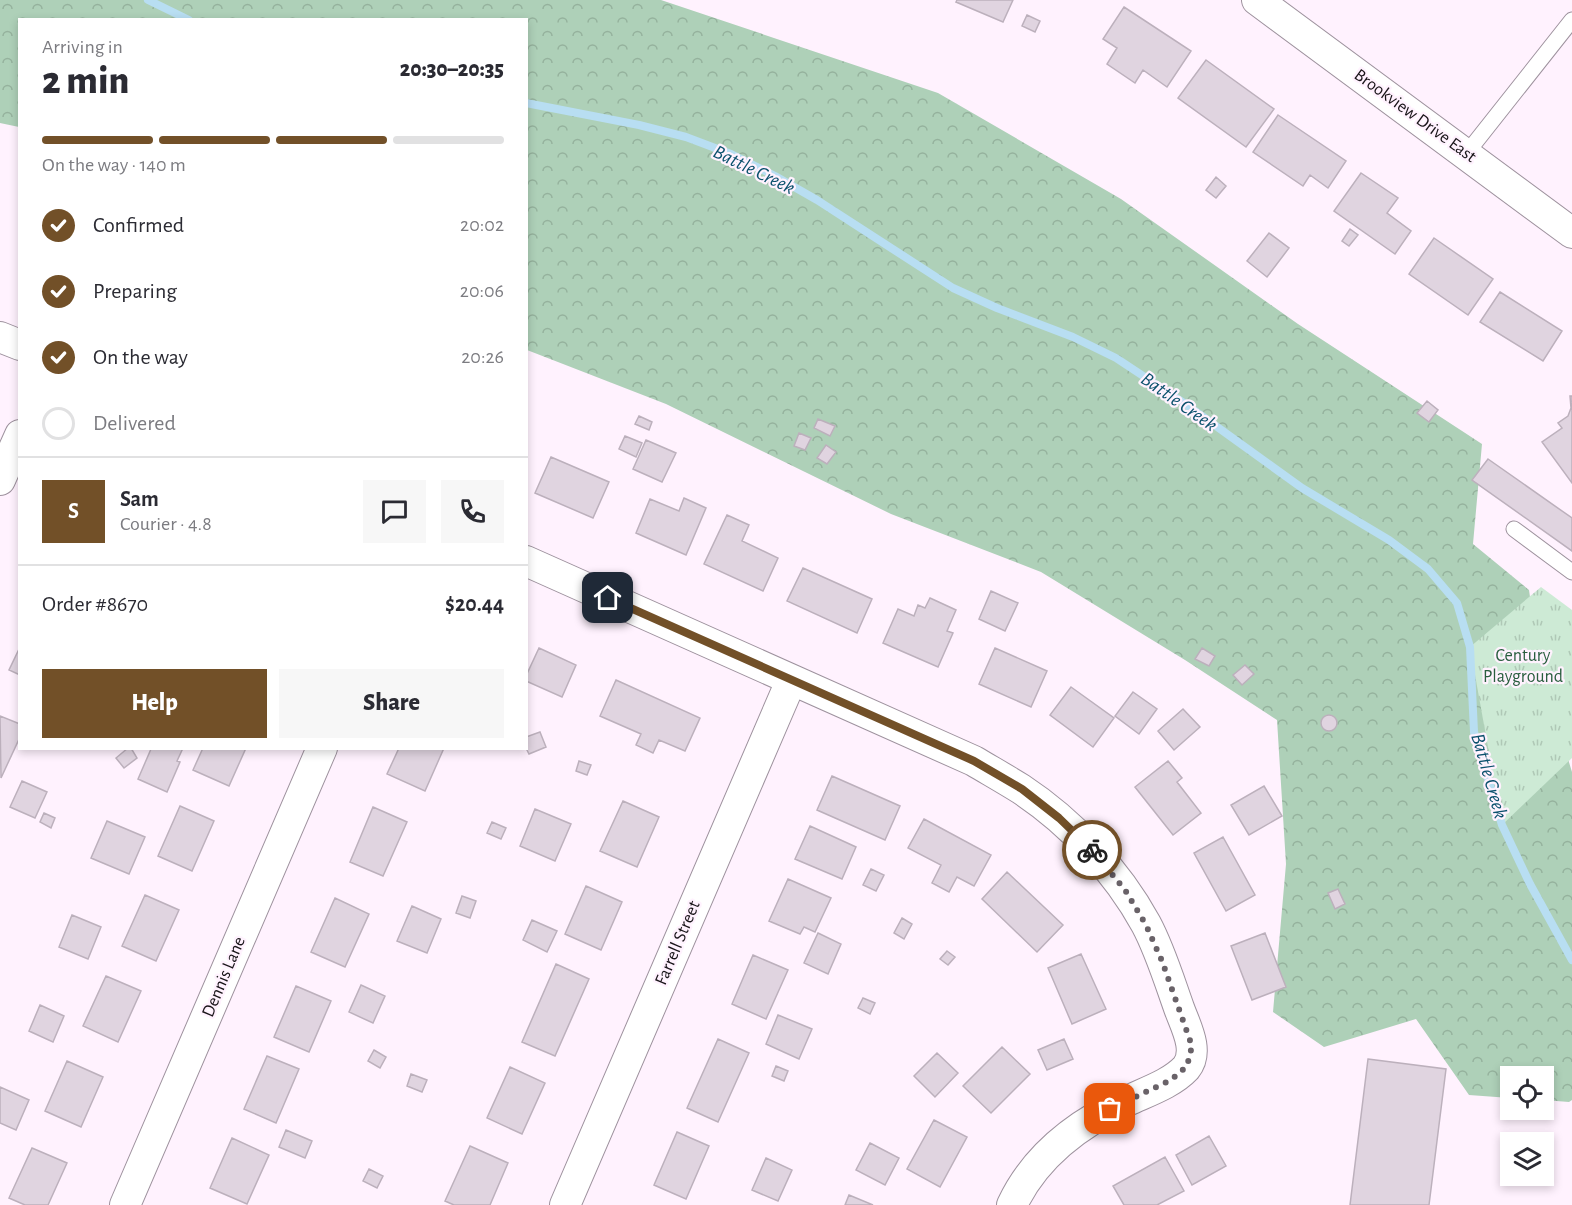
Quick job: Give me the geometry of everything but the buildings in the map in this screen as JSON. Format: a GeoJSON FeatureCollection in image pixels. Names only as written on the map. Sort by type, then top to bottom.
{"type":"FeatureCollection","features":[{"type":"Feature","properties":{"kind":"street","name":"Brookview Drive East"},"geometry":{"type":"LineString","coordinates":[[1257,0],[1572,233]]}},
{"type":"Feature","properties":{"kind":"street"},"geometry":{"type":"LineString","coordinates":[[0,336],[18,344]]}},
{"type":"Feature","properties":{"kind":"street"},"geometry":{"type":"LineString","coordinates":[[0,480],[18,440]]}},
{"type":"Feature","properties":{"kind":"street"},"geometry":{"type":"LineString","coordinates":[[528,562],[974,761],[1022,789],[1059,818],[1098,856],[1125,890],[1146,925],[1162,961],[1192,1046],[1187,1066],[1171,1080],[1110,1109],[1075,1130],[1040,1161],[1012,1205]]}},
{"type":"Feature","properties":{"kind":"street","name":"Farrell Street"},"geometry":{"type":"LineString","coordinates":[[565,1205],[791,681]]}},
{"type":"Feature","properties":{"kind":"street","name":"Dennis Lane"},"geometry":{"type":"LineString","coordinates":[[125,1205],[321,750]]}},
{"type":"Feature","properties":{"kind":"lane"},"geometry":{"type":"LineString","coordinates":[[1466,154],[1572,20]]}},
{"type":"Feature","properties":{"kind":"lane"},"geometry":{"type":"LineString","coordinates":[[1514,529],[1572,572]]}},
{"type":"Feature","properties":{"kind":"green space"},"geometry":{"type":"Polygon","coordinates":[[[0,0],[661,0],[938,93],[1121,199],[1298,324],[1482,444],[1473,544],[1529,590],[1540,668],[1572,772],[1572,1100],[1569,1102],[1554,1101],[1554,1066],[1500,1066],[1500,1097],[1469,1095],[1416,1019],[1324,1047],[1273,1012],[1286,864],[1277,720],[1185,660],[1041,572],[891,514],[666,404],[528,350],[528,18],[18,18],[18,127],[0,123],[0,0]]]}},
{"type":"Feature","properties":{"kind":"green space","name":"Century Playground"},"geometry":{"type":"Polygon","coordinates":[[[1541,587],[1572,610],[1572,758],[1502,825],[1470,647],[1541,587]]]}},
{"type":"Feature","properties":{"kind":"waterway","name":"Battle Creek"},"geometry":{"type":"LineString","coordinates":[[148,0],[185,18]]}},
{"type":"Feature","properties":{"kind":"waterway","name":"Battle Creek"},"geometry":{"type":"LineString","coordinates":[[528,103],[639,125],[686,137],[731,154],[775,176],[817,200],[953,288],[997,308],[1073,337],[1116,358],[1184,403],[1302,488],[1389,540],[1428,569],[1457,603],[1470,647],[1474,732],[1502,825],[1530,884],[1572,960]]}},
{"type":"Feature","properties":{"kind":"way so far"},"geometry":{"type":"LineString","coordinates":[[1092,850],[1125,890],[1146,925],[1162,961],[1192,1046],[1187,1066],[1171,1080],[1110,1109]]}},
{"type":"Feature","properties":{"kind":"route"},"geometry":{"type":"LineString","coordinates":[[608,598],[974,761],[1022,789],[1059,818],[1092,850]]}}]}
